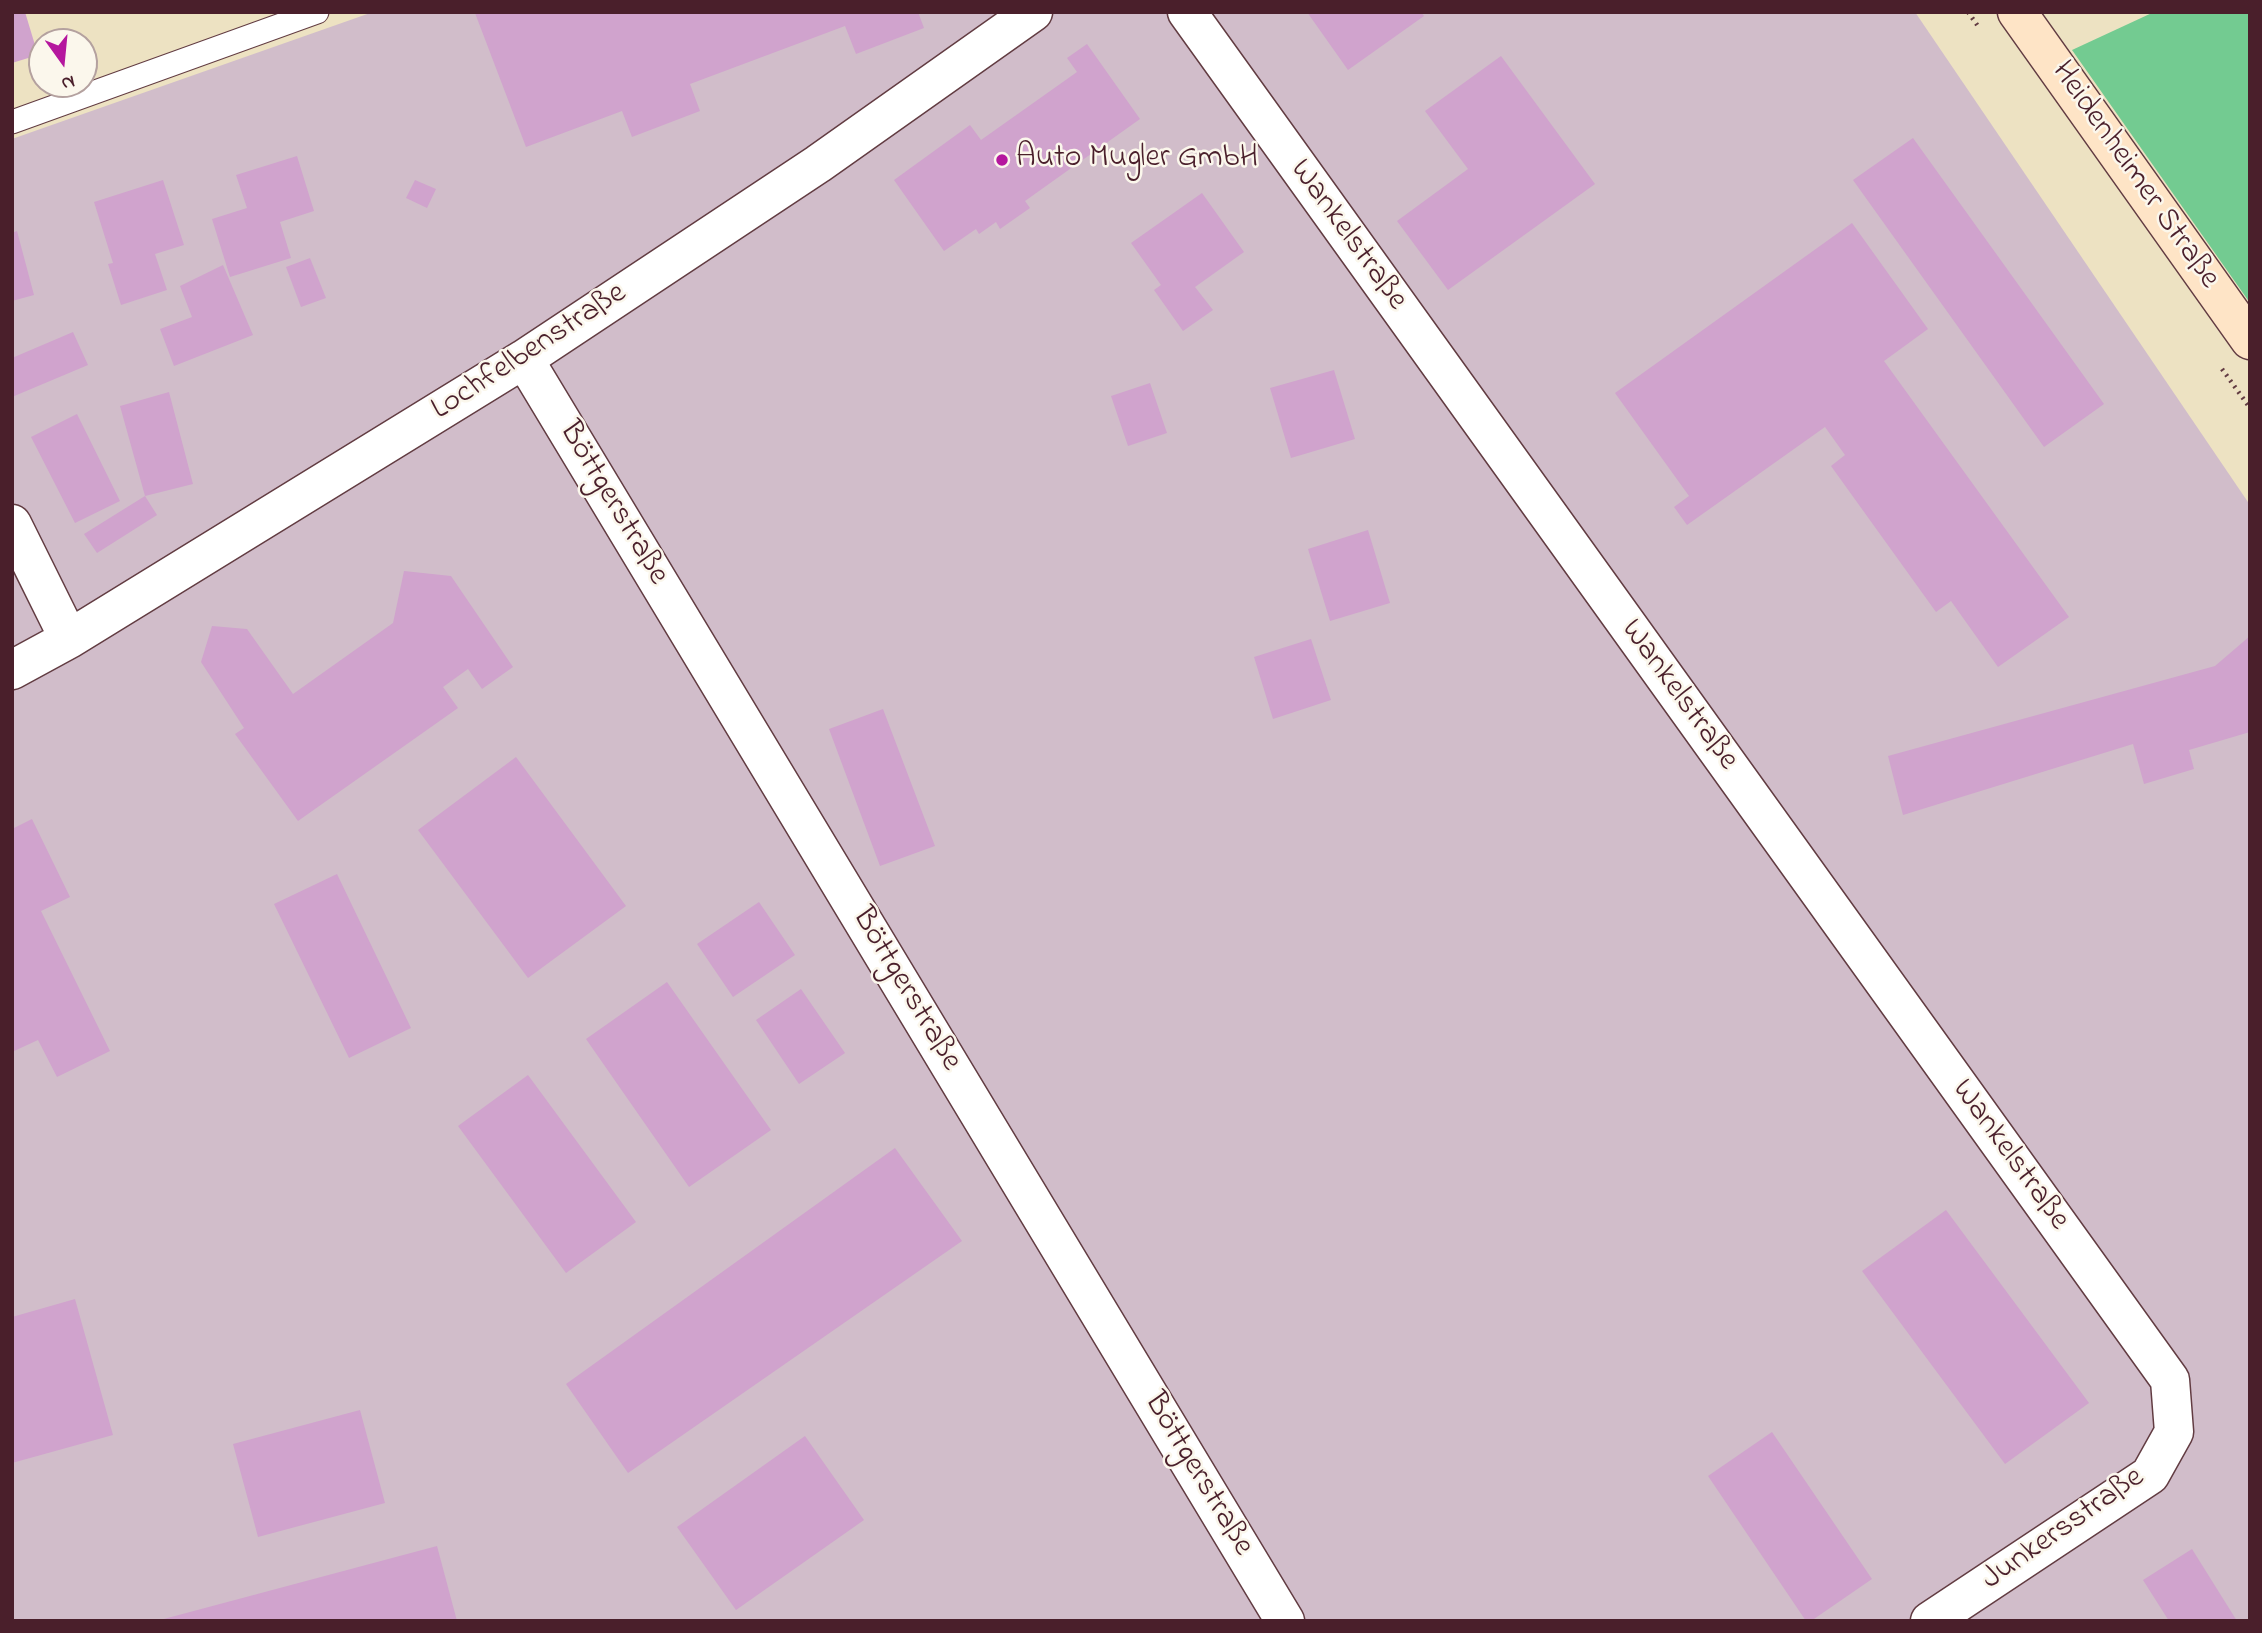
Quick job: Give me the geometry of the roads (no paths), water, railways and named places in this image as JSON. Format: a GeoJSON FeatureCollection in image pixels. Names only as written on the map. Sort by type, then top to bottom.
{"type":"FeatureCollection","features":[{"type":"Feature","properties":{"kind":"main road","name":"Heidenheimer Straße"},"geometry":{"type":"LineString","coordinates":[[2017,12],[2250,340]]}},
{"type":"Feature","properties":{"kind":"street","name":"Lochfelbenstraße"},"geometry":{"type":"LineString","coordinates":[[12,670],[69,639],[524,359],[818,164],[1033,12]]}},
{"type":"Feature","properties":{"kind":"street","name":"Wankelstraße"},"geometry":{"type":"LineString","coordinates":[[1187,12],[2170,1380]]}},
{"type":"Feature","properties":{"kind":"street","name":"Böttgerstraße"},"geometry":{"type":"LineString","coordinates":[[524,359],[1285,1621]]}},
{"type":"Feature","properties":{"kind":"street"},"geometry":{"type":"LineString","coordinates":[[12,524],[69,639]]}},
{"type":"Feature","properties":{"kind":"street","name":"Junkersstraße"},"geometry":{"type":"LineString","coordinates":[[1930,1621],[2150,1475],[2174,1432],[2170,1380]]}},
{"type":"Feature","properties":{"kind":"lane"},"geometry":{"type":"LineString","coordinates":[[12,122],[317,12]]}},
{"type":"Feature","properties":{"kind":"place","name":"Auto Mugler GmbH"},"geometry":{"type":"Point","coordinates":[1002,160]}}]}
